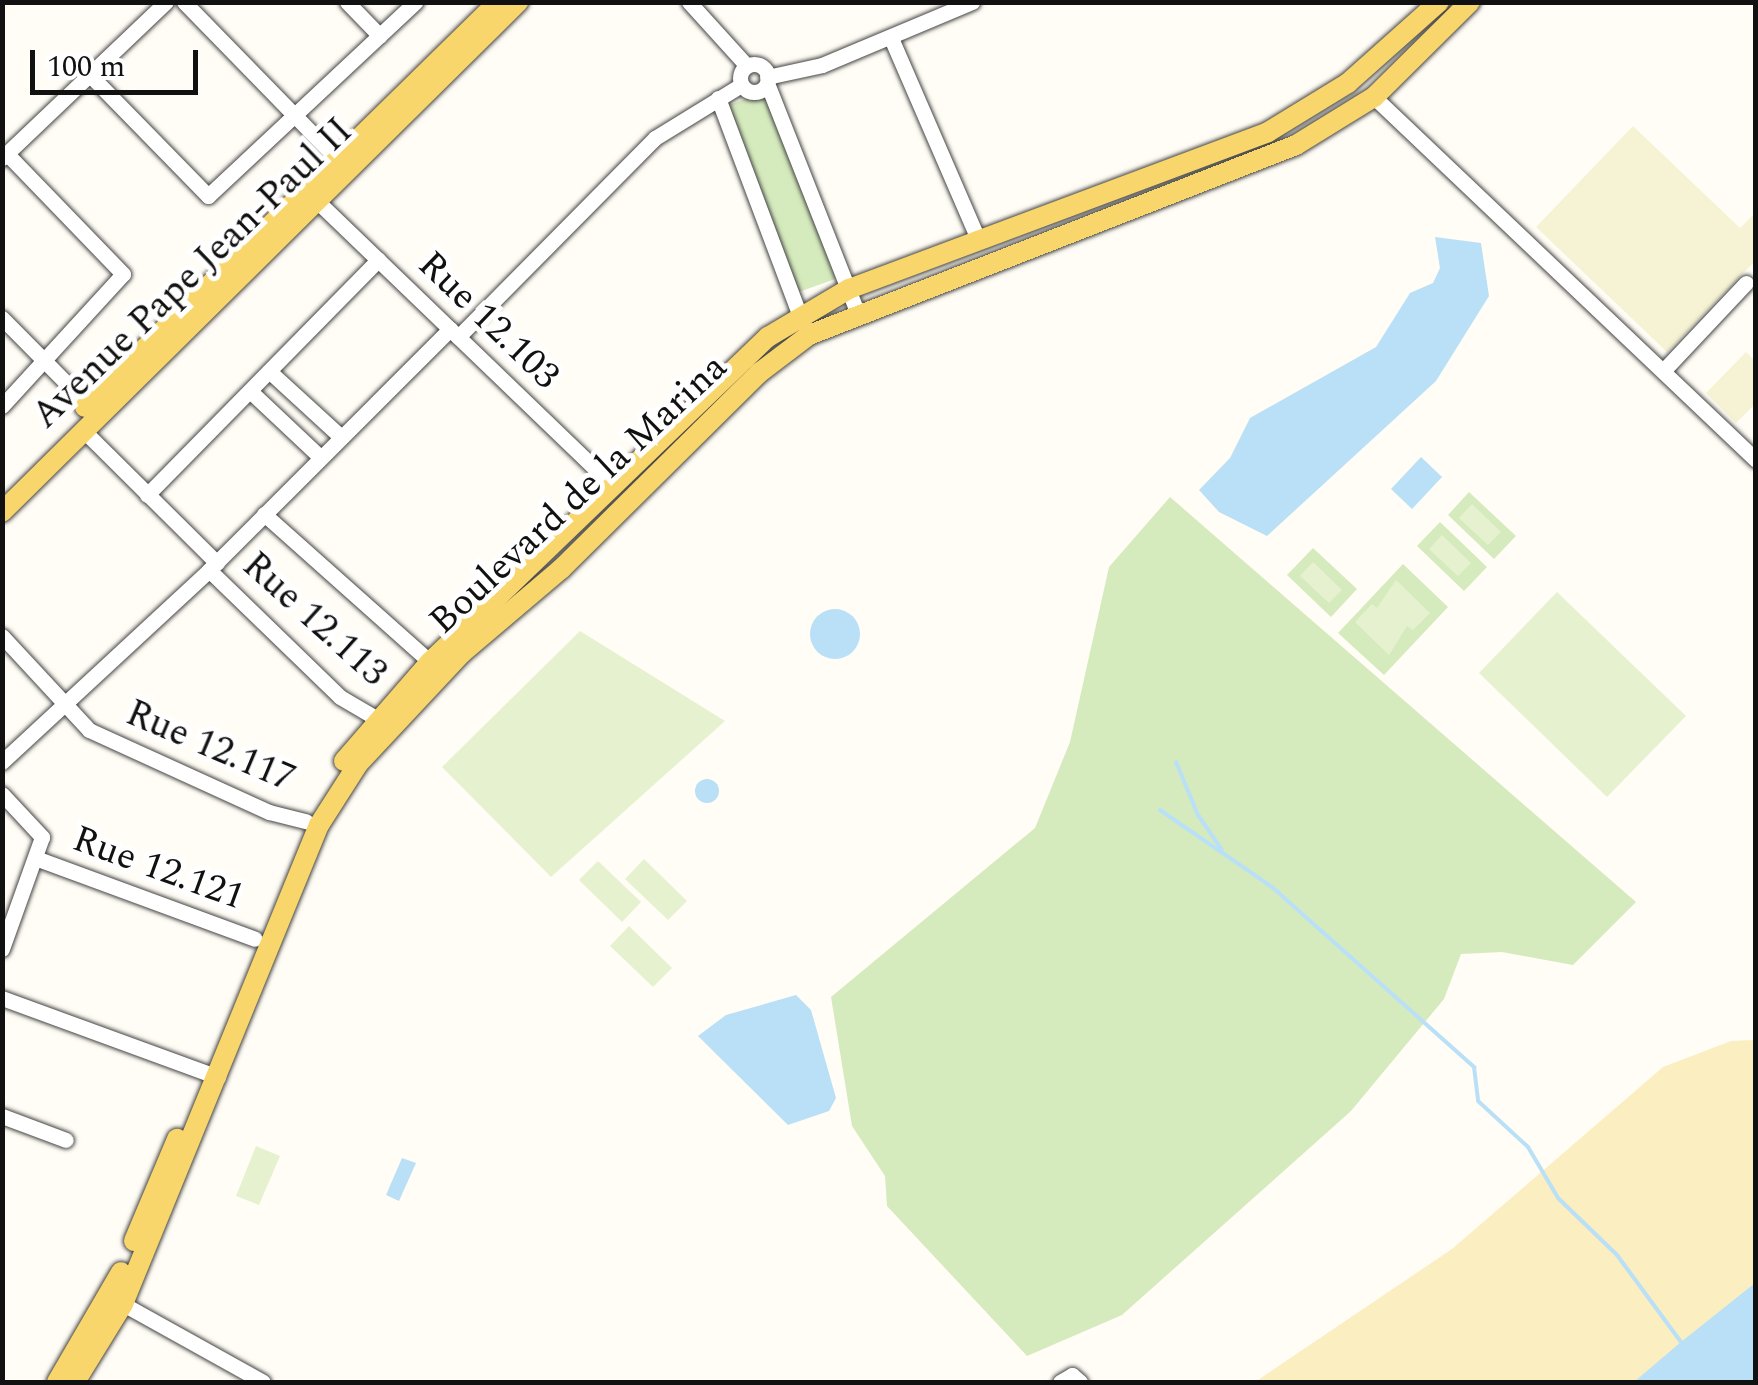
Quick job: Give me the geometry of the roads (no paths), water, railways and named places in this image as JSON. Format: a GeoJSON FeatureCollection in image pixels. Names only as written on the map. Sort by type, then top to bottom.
{"type":"FeatureCollection","features":[{"type":"Feature","properties":{"kind":"main road","name":"Avenue Pape Jean-Paul II"},"geometry":{"type":"LineString","coordinates":[[2,494],[88,404],[498,2]]}},
{"type":"Feature","properties":{"kind":"main road","name":"Avenue Pape Jean-Paul II"},"geometry":{"type":"LineString","coordinates":[[2,512],[518,2]]}},
{"type":"Feature","properties":{"kind":"main road","name":"Boulevard de la Marina"},"geometry":{"type":"LineString","coordinates":[[75,1382],[123,1304],[293,880],[358,764],[462,653],[561,569],[804,326],[848,289],[1268,132],[1348,83],[1440,2]]}},
{"type":"Feature","properties":{"kind":"main road","name":"Boulevard de la Marina"},"geometry":{"type":"LineString","coordinates":[[57,1382],[106,1307],[212,1075],[255,939],[306,821],[376,718],[430,662],[740,361],[804,326],[857,312],[1235,173],[1374,97],[1470,2]]}},
{"type":"Feature","properties":{"kind":"street"},"geometry":{"type":"LineString","coordinates":[[2,406],[122,274],[4,156],[166,2]]}},
{"type":"Feature","properties":{"kind":"street"},"geometry":{"type":"LineString","coordinates":[[184,2],[338,160]]}},
{"type":"Feature","properties":{"kind":"street"},"geometry":{"type":"LineString","coordinates":[[347,2],[380,36]]}},
{"type":"Feature","properties":{"kind":"street"},"geometry":{"type":"LineString","coordinates":[[88,74],[212,195],[416,2]]}},
{"type":"Feature","properties":{"kind":"street"},"geometry":{"type":"LineString","coordinates":[[690,2],[748,66]]}},
{"type":"Feature","properties":{"kind":"street"},"geometry":{"type":"LineString","coordinates":[[741,85],[755,92],[767,80],[822,65],[972,2]]}},
{"type":"Feature","properties":{"kind":"street"},"geometry":{"type":"LineString","coordinates":[[892,38],[979,241]]}},
{"type":"Feature","properties":{"kind":"street"},"geometry":{"type":"LineString","coordinates":[[748,66],[758,65],[767,80],[857,312]]}},
{"type":"Feature","properties":{"kind":"street"},"geometry":{"type":"LineString","coordinates":[[2,762],[213,566],[319,456],[454,333],[655,138],[741,85],[748,66]]}},
{"type":"Feature","properties":{"kind":"street"},"geometry":{"type":"LineString","coordinates":[[1374,97],[1756,460]]}},
{"type":"Feature","properties":{"kind":"street"},"geometry":{"type":"LineString","coordinates":[[718,98],[804,326]]}},
{"type":"Feature","properties":{"kind":"street","name":"Rue 12.103"},"geometry":{"type":"LineString","coordinates":[[318,202],[613,486]]}},
{"type":"Feature","properties":{"kind":"street"},"geometry":{"type":"LineString","coordinates":[[147,495],[378,260]]}},
{"type":"Feature","properties":{"kind":"street"},"geometry":{"type":"LineString","coordinates":[[1663,371],[1746,283]]}},
{"type":"Feature","properties":{"kind":"street"},"geometry":{"type":"LineString","coordinates":[[2,318],[88,404]]}},
{"type":"Feature","properties":{"kind":"street"},"geometry":{"type":"LineString","coordinates":[[270,371],[340,436]]}},
{"type":"Feature","properties":{"kind":"street"},"geometry":{"type":"LineString","coordinates":[[250,391],[319,456]]}},
{"type":"Feature","properties":{"kind":"street","name":"Rue 12.113"},"geometry":{"type":"LineString","coordinates":[[82,430],[340,697],[376,718]]}},
{"type":"Feature","properties":{"kind":"street"},"geometry":{"type":"LineString","coordinates":[[264,514],[430,662]]}},
{"type":"Feature","properties":{"kind":"street"},"geometry":{"type":"LineString","coordinates":[[2,636],[66,705]]}},
{"type":"Feature","properties":{"kind":"street","name":"Rue 12.117"},"geometry":{"type":"LineString","coordinates":[[66,705],[89,730],[269,812],[306,821]]}},
{"type":"Feature","properties":{"kind":"street"},"geometry":{"type":"LineString","coordinates":[[2,794],[42,837],[38,859],[2,950]]}},
{"type":"Feature","properties":{"kind":"street","name":"Rue 12.121"},"geometry":{"type":"LineString","coordinates":[[38,859],[255,939]]}},
{"type":"Feature","properties":{"kind":"street"},"geometry":{"type":"LineString","coordinates":[[2,998],[212,1075]]}},
{"type":"Feature","properties":{"kind":"street"},"geometry":{"type":"LineString","coordinates":[[2,1116],[66,1140]]}},
{"type":"Feature","properties":{"kind":"street"},"geometry":{"type":"LineString","coordinates":[[123,1304],[263,1382]]}},
{"type":"Feature","properties":{"kind":"street"},"geometry":{"type":"LineString","coordinates":[[1060,1382],[1072,1375],[1080,1382]]}},
{"type":"Feature","properties":{"kind":"water"},"geometry":{"type":"Polygon","coordinates":[[[1435,237],[1481,243],[1489,296],[1436,381],[1267,536],[1219,512],[1199,490],[1230,458],[1250,418],[1376,347],[1410,293],[1433,283],[1440,268],[1435,237]]]}},
{"type":"Feature","properties":{"kind":"water"},"geometry":{"type":"Polygon","coordinates":[[[1421,457],[1442,477],[1412,509],[1391,489],[1421,457]]]}},
{"type":"Feature","properties":{"kind":"water"},"geometry":{"type":"Polygon","coordinates":[[[835,609],[853,616],[860,634],[853,652],[835,659],[817,652],[810,634],[817,616],[835,609]]]}},
{"type":"Feature","properties":{"kind":"water"},"geometry":{"type":"Polygon","coordinates":[[[707,779],[719,791],[707,803],[695,791],[707,779]]]}},
{"type":"Feature","properties":{"kind":"water"},"geometry":{"type":"Polygon","coordinates":[[[796,995],[811,1010],[836,1098],[829,1111],[788,1125],[698,1036],[726,1015],[796,995]]]}},
{"type":"Feature","properties":{"kind":"water"},"geometry":{"type":"Polygon","coordinates":[[[402,1158],[416,1163],[399,1201],[386,1195],[402,1158]]]}},
{"type":"Feature","properties":{"kind":"water"},"geometry":{"type":"Polygon","coordinates":[[[1755,1283],[1755,1382],[1634,1382],[1681,1342],[1755,1283]]]}},
{"type":"Feature","properties":{"kind":"waterway"},"geometry":{"type":"LineString","coordinates":[[1176,762],[1198,815],[1222,850]]}},
{"type":"Feature","properties":{"kind":"waterway"},"geometry":{"type":"LineString","coordinates":[[1160,810],[1272,887],[1474,1067],[1478,1101],[1528,1147],[1558,1198],[1617,1255],[1681,1342]]}}]}
